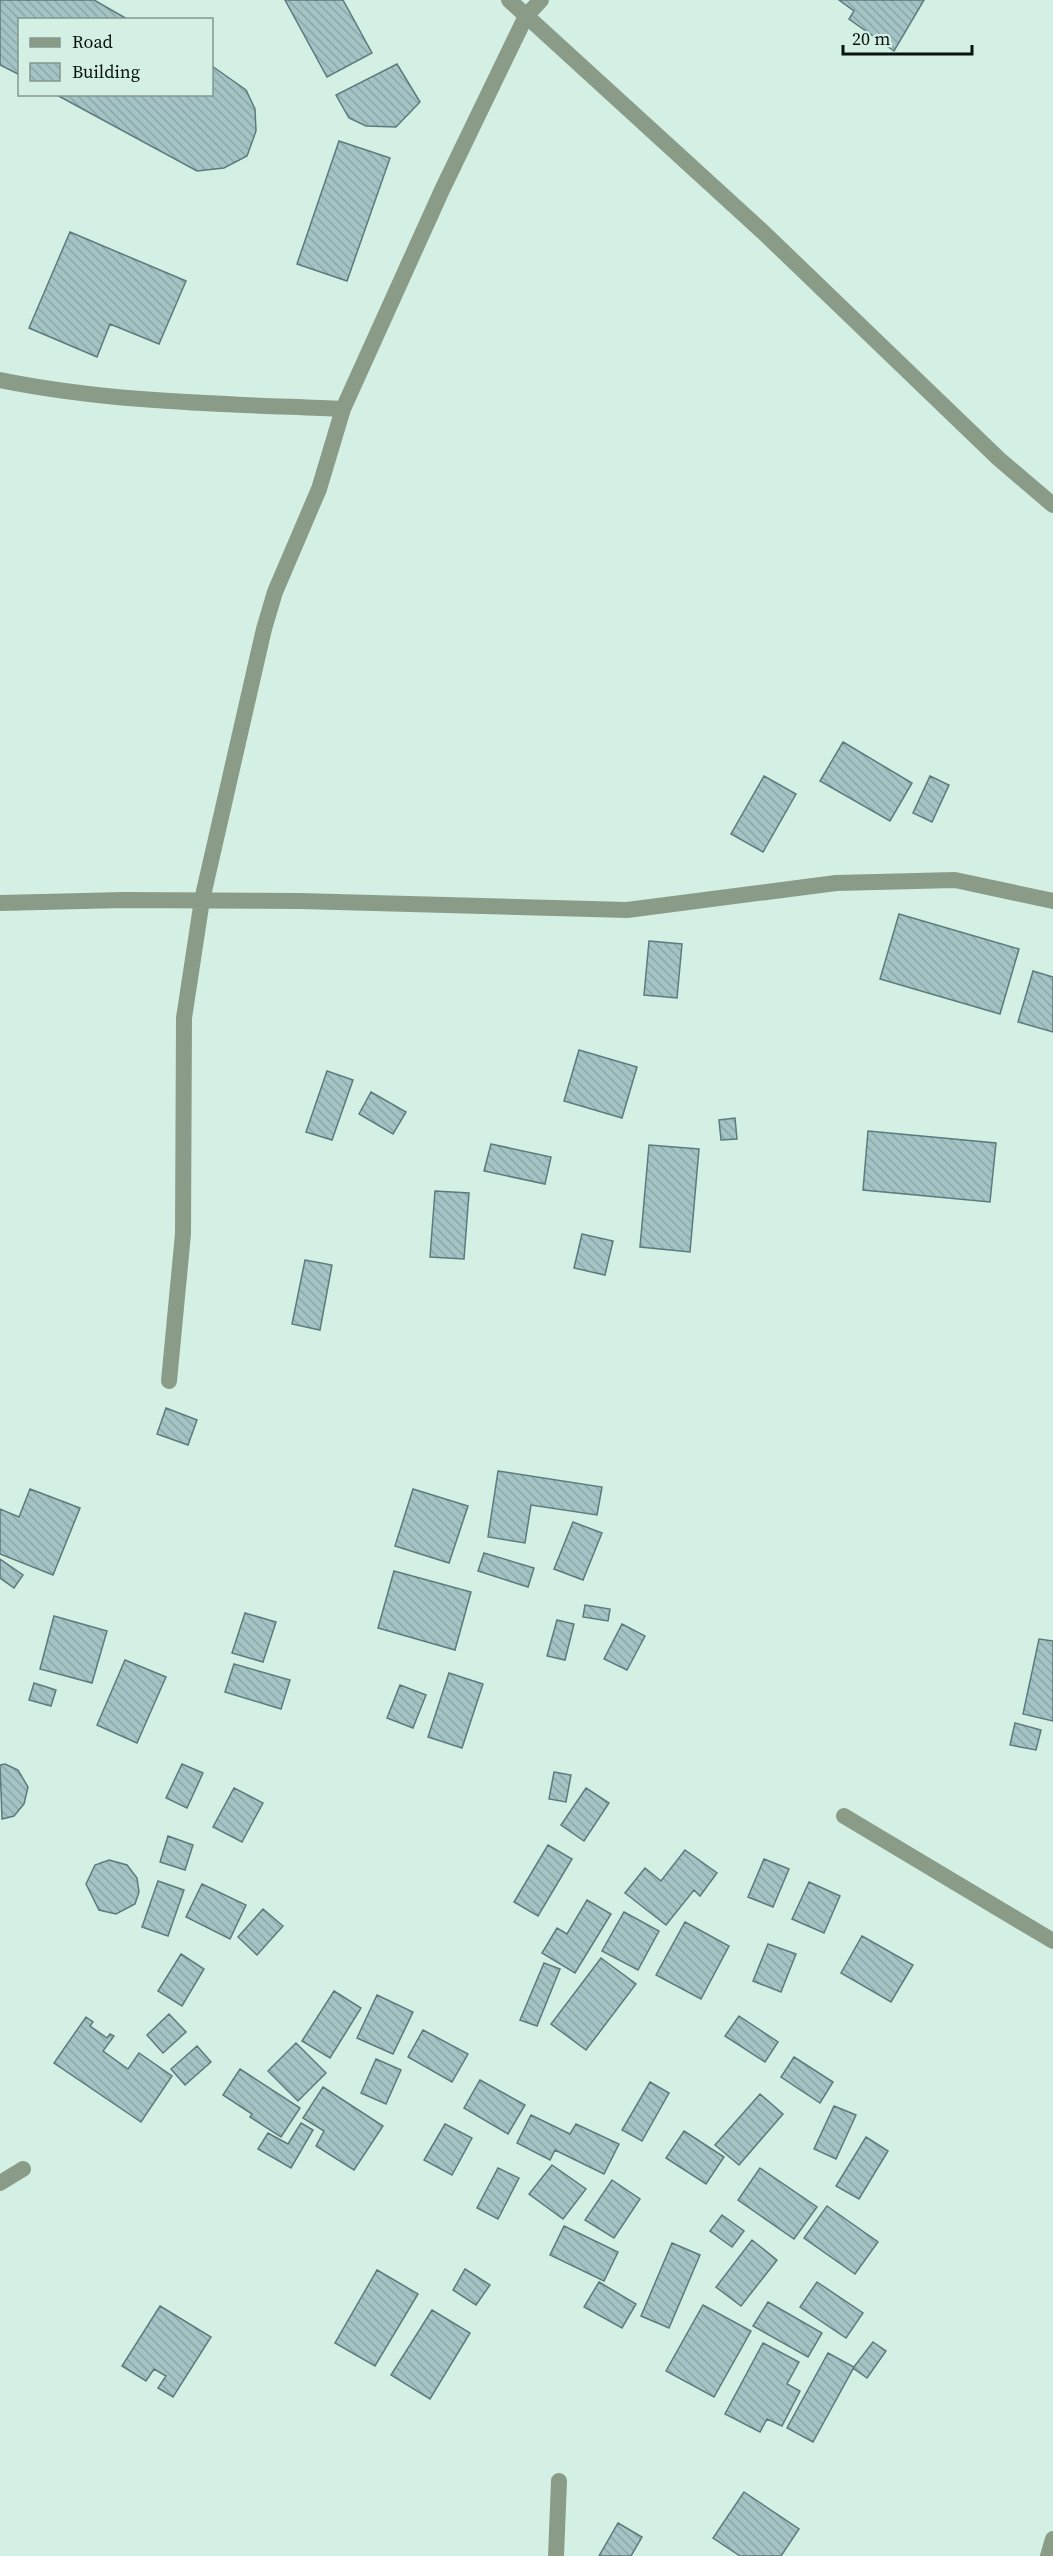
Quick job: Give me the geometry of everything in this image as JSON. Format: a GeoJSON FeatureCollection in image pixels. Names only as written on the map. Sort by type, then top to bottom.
{"type":"FeatureCollection","features":[{"type":"Feature","properties":{"kind":"street"},"geometry":{"type":"LineString","coordinates":[[509,0],[763,232],[999,459],[1053,505]]}},
{"type":"Feature","properties":{"kind":"street"},"geometry":{"type":"LineString","coordinates":[[169,1381],[183,1234],[184,1018],[202,900],[264,629],[275,592],[319,489],[344,409],[442,190],[526,16],[541,0]]}},
{"type":"Feature","properties":{"kind":"street"},"geometry":{"type":"LineString","coordinates":[[0,380],[55,391],[189,402],[344,409]]}},
{"type":"Feature","properties":{"kind":"street"},"geometry":{"type":"LineString","coordinates":[[0,903],[202,900],[376,902],[627,910],[836,883],[955,880],[1053,901]]}},
{"type":"Feature","properties":{"kind":"street"},"geometry":{"type":"LineString","coordinates":[[844,1816],[1053,1941]]}},
{"type":"Feature","properties":{"kind":"street"},"geometry":{"type":"LineString","coordinates":[[0,2183],[23,2169]]}},
{"type":"Feature","properties":{"kind":"street"},"geometry":{"type":"LineString","coordinates":[[556,2556],[559,2481]]}},
{"type":"Feature","properties":{"kind":"street"},"geometry":{"type":"LineString","coordinates":[[1048,2556],[1053,2539]]}},
{"type":"Feature","properties":{"kind":"building"},"geometry":{"type":"Polygon","coordinates":[[[0,0],[94,0],[126,18],[18,18],[18,74],[0,65],[0,0]]]}},
{"type":"Feature","properties":{"kind":"building"},"geometry":{"type":"Polygon","coordinates":[[[285,0],[343,0],[372,53],[327,77],[285,0]]]}},
{"type":"Feature","properties":{"kind":"building"},"geometry":{"type":"Polygon","coordinates":[[[839,0],[924,0],[894,51],[849,19],[854,11],[839,0]]]}},
{"type":"Feature","properties":{"kind":"building"},"geometry":{"type":"Polygon","coordinates":[[[397,64],[420,102],[396,127],[366,126],[349,118],[336,95],[397,64]]]}},
{"type":"Feature","properties":{"kind":"building"},"geometry":{"type":"Polygon","coordinates":[[[213,67],[246,90],[255,109],[256,131],[247,156],[224,168],[197,171],[59,96],[213,96],[213,67]]]}},
{"type":"Feature","properties":{"kind":"building"},"geometry":{"type":"Polygon","coordinates":[[[339,141],[390,158],[347,281],[297,264],[339,141]]]}},
{"type":"Feature","properties":{"kind":"building"},"geometry":{"type":"Polygon","coordinates":[[[70,232],[186,281],[159,344],[110,324],[97,357],[29,328],[70,232]]]}},
{"type":"Feature","properties":{"kind":"building"},"geometry":{"type":"Polygon","coordinates":[[[843,742],[912,783],[890,821],[820,781],[843,742]]]}},
{"type":"Feature","properties":{"kind":"building"},"geometry":{"type":"Polygon","coordinates":[[[764,776],[796,794],[763,852],[731,834],[764,776]]]}},
{"type":"Feature","properties":{"kind":"building"},"geometry":{"type":"Polygon","coordinates":[[[930,776],[949,785],[932,822],[913,813],[930,776]]]}},
{"type":"Feature","properties":{"kind":"building"},"geometry":{"type":"Polygon","coordinates":[[[899,914],[1019,949],[1000,1014],[880,979],[899,914]]]}},
{"type":"Feature","properties":{"kind":"building"},"geometry":{"type":"Polygon","coordinates":[[[649,941],[682,944],[677,998],[644,995],[649,941]]]}},
{"type":"Feature","properties":{"kind":"building"},"geometry":{"type":"Polygon","coordinates":[[[1033,971],[1053,977],[1053,1032],[1018,1022],[1033,971]]]}},
{"type":"Feature","properties":{"kind":"building"},"geometry":{"type":"Polygon","coordinates":[[[579,1050],[637,1067],[622,1118],[564,1101],[579,1050]]]}},
{"type":"Feature","properties":{"kind":"building"},"geometry":{"type":"Polygon","coordinates":[[[327,1071],[353,1080],[332,1140],[306,1132],[327,1071]]]}},
{"type":"Feature","properties":{"kind":"building"},"geometry":{"type":"Polygon","coordinates":[[[371,1092],[406,1112],[393,1134],[359,1114],[371,1092]]]}},
{"type":"Feature","properties":{"kind":"building"},"geometry":{"type":"Polygon","coordinates":[[[735,1118],[737,1139],[721,1140],[719,1120],[735,1118]]]}},
{"type":"Feature","properties":{"kind":"building"},"geometry":{"type":"Polygon","coordinates":[[[868,1131],[996,1143],[990,1202],[863,1190],[868,1131]]]}},
{"type":"Feature","properties":{"kind":"building"},"geometry":{"type":"Polygon","coordinates":[[[491,1144],[551,1157],[545,1184],[484,1171],[491,1144]]]}},
{"type":"Feature","properties":{"kind":"building"},"geometry":{"type":"Polygon","coordinates":[[[649,1145],[699,1149],[690,1252],[640,1247],[649,1145]]]}},
{"type":"Feature","properties":{"kind":"building"},"geometry":{"type":"Polygon","coordinates":[[[435,1191],[469,1193],[464,1259],[430,1257],[435,1191]]]}},
{"type":"Feature","properties":{"kind":"building"},"geometry":{"type":"Polygon","coordinates":[[[582,1234],[613,1241],[605,1275],[574,1268],[582,1234]]]}},
{"type":"Feature","properties":{"kind":"building"},"geometry":{"type":"Polygon","coordinates":[[[305,1260],[332,1265],[320,1330],[292,1324],[305,1260]]]}},
{"type":"Feature","properties":{"kind":"building"},"geometry":{"type":"Polygon","coordinates":[[[166,1408],[197,1420],[188,1445],[157,1434],[166,1408]]]}},
{"type":"Feature","properties":{"kind":"building"},"geometry":{"type":"Polygon","coordinates":[[[498,1471],[602,1487],[597,1515],[531,1505],[525,1543],[488,1537],[498,1471]]]}},
{"type":"Feature","properties":{"kind":"building"},"geometry":{"type":"Polygon","coordinates":[[[30,1489],[80,1508],[53,1575],[0,1554],[0,1509],[19,1517],[30,1489]]]}},
{"type":"Feature","properties":{"kind":"building"},"geometry":{"type":"Polygon","coordinates":[[[413,1489],[468,1506],[449,1563],[395,1546],[413,1489]]]}},
{"type":"Feature","properties":{"kind":"building"},"geometry":{"type":"Polygon","coordinates":[[[573,1522],[602,1533],[583,1580],[554,1569],[573,1522]]]}},
{"type":"Feature","properties":{"kind":"building"},"geometry":{"type":"Polygon","coordinates":[[[484,1553],[534,1568],[528,1587],[478,1571],[484,1553]]]}},
{"type":"Feature","properties":{"kind":"building"},"geometry":{"type":"Polygon","coordinates":[[[0,1559],[23,1575],[14,1588],[0,1578],[0,1559]]]}},
{"type":"Feature","properties":{"kind":"building"},"geometry":{"type":"Polygon","coordinates":[[[394,1571],[471,1592],[455,1650],[378,1628],[394,1571]]]}},
{"type":"Feature","properties":{"kind":"building"},"geometry":{"type":"Polygon","coordinates":[[[585,1605],[610,1609],[608,1621],[583,1617],[585,1605]]]}},
{"type":"Feature","properties":{"kind":"building"},"geometry":{"type":"Polygon","coordinates":[[[245,1613],[276,1622],[263,1662],[232,1653],[245,1613]]]}},
{"type":"Feature","properties":{"kind":"building"},"geometry":{"type":"Polygon","coordinates":[[[54,1616],[107,1631],[92,1683],[40,1669],[54,1616]]]}},
{"type":"Feature","properties":{"kind":"building"},"geometry":{"type":"Polygon","coordinates":[[[557,1620],[574,1624],[565,1660],[547,1656],[557,1620]]]}},
{"type":"Feature","properties":{"kind":"building"},"geometry":{"type":"Polygon","coordinates":[[[622,1624],[645,1636],[627,1670],[604,1659],[622,1624]]]}},
{"type":"Feature","properties":{"kind":"building"},"geometry":{"type":"Polygon","coordinates":[[[1039,1639],[1053,1641],[1053,1721],[1023,1714],[1039,1639]]]}},
{"type":"Feature","properties":{"kind":"building"},"geometry":{"type":"Polygon","coordinates":[[[125,1660],[166,1677],[137,1743],[97,1725],[125,1660]]]}},
{"type":"Feature","properties":{"kind":"building"},"geometry":{"type":"Polygon","coordinates":[[[234,1664],[290,1680],[281,1709],[225,1692],[234,1664]]]}},
{"type":"Feature","properties":{"kind":"building"},"geometry":{"type":"Polygon","coordinates":[[[449,1673],[483,1684],[462,1748],[428,1737],[449,1673]]]}},
{"type":"Feature","properties":{"kind":"building"},"geometry":{"type":"Polygon","coordinates":[[[34,1683],[56,1690],[51,1706],[29,1700],[34,1683]]]}},
{"type":"Feature","properties":{"kind":"building"},"geometry":{"type":"Polygon","coordinates":[[[400,1685],[426,1695],[413,1728],[387,1718],[400,1685]]]}},
{"type":"Feature","properties":{"kind":"building"},"geometry":{"type":"Polygon","coordinates":[[[1015,1723],[1041,1730],[1036,1750],[1010,1745],[1015,1723]]]}},
{"type":"Feature","properties":{"kind":"building"},"geometry":{"type":"Polygon","coordinates":[[[5,1764],[18,1770],[28,1787],[24,1804],[14,1816],[2,1819],[0,1765],[5,1764]]]}},
{"type":"Feature","properties":{"kind":"building"},"geometry":{"type":"Polygon","coordinates":[[[182,1764],[203,1773],[187,1808],[166,1798],[182,1764]]]}},
{"type":"Feature","properties":{"kind":"building"},"geometry":{"type":"Polygon","coordinates":[[[554,1772],[571,1775],[566,1802],[549,1799],[554,1772]]]}},
{"type":"Feature","properties":{"kind":"building"},"geometry":{"type":"Polygon","coordinates":[[[234,1788],[263,1803],[242,1842],[213,1827],[234,1788]]]}},
{"type":"Feature","properties":{"kind":"building"},"geometry":{"type":"Polygon","coordinates":[[[586,1788],[609,1803],[584,1841],[561,1825],[586,1788]]]}},
{"type":"Feature","properties":{"kind":"building"},"geometry":{"type":"Polygon","coordinates":[[[168,1836],[193,1845],[185,1870],[160,1862],[168,1836]]]}},
{"type":"Feature","properties":{"kind":"building"},"geometry":{"type":"Polygon","coordinates":[[[548,1845],[572,1859],[538,1916],[514,1902],[548,1845]]]}},
{"type":"Feature","properties":{"kind":"building"},"geometry":{"type":"Polygon","coordinates":[[[685,1850],[717,1873],[700,1896],[694,1890],[666,1925],[625,1893],[645,1868],[661,1881],[685,1850]]]}},
{"type":"Feature","properties":{"kind":"building"},"geometry":{"type":"Polygon","coordinates":[[[764,1859],[789,1869],[773,1907],[748,1897],[764,1859]]]}},
{"type":"Feature","properties":{"kind":"building"},"geometry":{"type":"Polygon","coordinates":[[[109,1860],[127,1865],[137,1878],[139,1892],[135,1904],[116,1914],[99,1910],[86,1884],[95,1865],[109,1860]]]}},
{"type":"Feature","properties":{"kind":"building"},"geometry":{"type":"Polygon","coordinates":[[[158,1881],[184,1890],[168,1936],[142,1927],[158,1881]]]}},
{"type":"Feature","properties":{"kind":"building"},"geometry":{"type":"Polygon","coordinates":[[[809,1882],[840,1896],[824,1933],[792,1919],[809,1882]]]}},
{"type":"Feature","properties":{"kind":"building"},"geometry":{"type":"Polygon","coordinates":[[[202,1884],[246,1905],[230,1939],[186,1917],[202,1884]]]}},
{"type":"Feature","properties":{"kind":"building"},"geometry":{"type":"Polygon","coordinates":[[[587,1900],[611,1914],[575,1973],[542,1953],[557,1928],[567,1934],[587,1900]]]}},
{"type":"Feature","properties":{"kind":"building"},"geometry":{"type":"Polygon","coordinates":[[[263,1909],[283,1926],[257,1955],[238,1937],[263,1909]]]}},
{"type":"Feature","properties":{"kind":"building"},"geometry":{"type":"Polygon","coordinates":[[[624,1912],[659,1931],[638,1970],[602,1951],[624,1912]]]}},
{"type":"Feature","properties":{"kind":"building"},"geometry":{"type":"Polygon","coordinates":[[[685,1922],[729,1946],[701,1999],[656,1975],[685,1922]]]}},
{"type":"Feature","properties":{"kind":"building"},"geometry":{"type":"Polygon","coordinates":[[[862,1936],[913,1965],[891,2002],[841,1973],[862,1936]]]}},
{"type":"Feature","properties":{"kind":"building"},"geometry":{"type":"Polygon","coordinates":[[[768,1944],[796,1954],[781,1992],[753,1981],[768,1944]]]}},
{"type":"Feature","properties":{"kind":"building"},"geometry":{"type":"Polygon","coordinates":[[[181,1954],[204,1969],[182,2006],[158,1991],[181,1954]]]}},
{"type":"Feature","properties":{"kind":"building"},"geometry":{"type":"Polygon","coordinates":[[[601,1958],[636,1984],[586,2050],[551,2024],[601,1958]]]}},
{"type":"Feature","properties":{"kind":"building"},"geometry":{"type":"Polygon","coordinates":[[[544,1963],[560,1969],[537,2026],[520,2020],[544,1963]]]}},
{"type":"Feature","properties":{"kind":"building"},"geometry":{"type":"Polygon","coordinates":[[[334,1991],[361,2008],[330,2058],[302,2041],[334,1991]]]}},
{"type":"Feature","properties":{"kind":"building"},"geometry":{"type":"Polygon","coordinates":[[[377,1995],[413,2012],[393,2054],[357,2038],[377,1995]]]}},
{"type":"Feature","properties":{"kind":"building"},"geometry":{"type":"Polygon","coordinates":[[[169,2014],[186,2032],[163,2053],[147,2035],[169,2014]]]}},
{"type":"Feature","properties":{"kind":"building"},"geometry":{"type":"Polygon","coordinates":[[[739,2016],[778,2042],[765,2062],[725,2036],[739,2016]]]}},
{"type":"Feature","properties":{"kind":"building"},"geometry":{"type":"Polygon","coordinates":[[[86,2017],[93,2022],[90,2026],[107,2038],[110,2034],[114,2036],[103,2051],[128,2069],[139,2053],[172,2076],[141,2122],[54,2063],[86,2017]]]}},
{"type":"Feature","properties":{"kind":"building"},"geometry":{"type":"Polygon","coordinates":[[[423,2030],[468,2054],[452,2082],[408,2057],[423,2030]]]}},
{"type":"Feature","properties":{"kind":"building"},"geometry":{"type":"Polygon","coordinates":[[[296,2043],[326,2073],[298,2101],[268,2071],[296,2043]]]}},
{"type":"Feature","properties":{"kind":"building"},"geometry":{"type":"Polygon","coordinates":[[[197,2046],[211,2062],[185,2085],[171,2069],[197,2046]]]}},
{"type":"Feature","properties":{"kind":"building"},"geometry":{"type":"Polygon","coordinates":[[[794,2057],[833,2082],[820,2103],[781,2077],[794,2057]]]}},
{"type":"Feature","properties":{"kind":"building"},"geometry":{"type":"Polygon","coordinates":[[[376,2059],[401,2070],[386,2104],[361,2093],[376,2059]]]}},
{"type":"Feature","properties":{"kind":"building"},"geometry":{"type":"Polygon","coordinates":[[[240,2069],[300,2108],[281,2137],[250,2117],[252,2114],[223,2095],[240,2069]]]}},
{"type":"Feature","properties":{"kind":"building"},"geometry":{"type":"Polygon","coordinates":[[[480,2080],[525,2105],[508,2134],[464,2108],[480,2080]]]}},
{"type":"Feature","properties":{"kind":"building"},"geometry":{"type":"Polygon","coordinates":[[[650,2082],[669,2093],[642,2141],[622,2130],[650,2082]]]}},
{"type":"Feature","properties":{"kind":"building"},"geometry":{"type":"Polygon","coordinates":[[[323,2087],[383,2126],[354,2170],[316,2146],[324,2131],[303,2118],[323,2087]]]}},
{"type":"Feature","properties":{"kind":"building"},"geometry":{"type":"Polygon","coordinates":[[[760,2094],[783,2114],[739,2165],[715,2145],[760,2094]]]}},
{"type":"Feature","properties":{"kind":"building"},"geometry":{"type":"Polygon","coordinates":[[[834,2106],[856,2115],[836,2159],[814,2149],[834,2106]]]}},
{"type":"Feature","properties":{"kind":"building"},"geometry":{"type":"Polygon","coordinates":[[[531,2115],[570,2134],[576,2124],[619,2144],[604,2174],[555,2150],[550,2160],[517,2143],[531,2115]]]}},
{"type":"Feature","properties":{"kind":"building"},"geometry":{"type":"Polygon","coordinates":[[[301,2123],[313,2130],[291,2168],[258,2149],[268,2133],[288,2144],[301,2123]]]}},
{"type":"Feature","properties":{"kind":"building"},"geometry":{"type":"Polygon","coordinates":[[[445,2124],[472,2138],[452,2175],[424,2160],[445,2124]]]}},
{"type":"Feature","properties":{"kind":"building"},"geometry":{"type":"Polygon","coordinates":[[[684,2131],[724,2157],[706,2184],[666,2158],[684,2131]]]}},
{"type":"Feature","properties":{"kind":"building"},"geometry":{"type":"Polygon","coordinates":[[[866,2137],[888,2151],[859,2199],[836,2186],[866,2137]]]}},
{"type":"Feature","properties":{"kind":"building"},"geometry":{"type":"Polygon","coordinates":[[[552,2165],[586,2189],[563,2219],[529,2194],[552,2165]]]}},
{"type":"Feature","properties":{"kind":"building"},"geometry":{"type":"Polygon","coordinates":[[[498,2168],[519,2178],[498,2219],[477,2208],[498,2168]]]}},
{"type":"Feature","properties":{"kind":"building"},"geometry":{"type":"Polygon","coordinates":[[[760,2168],[817,2207],[794,2239],[738,2200],[760,2168]]]}},
{"type":"Feature","properties":{"kind":"building"},"geometry":{"type":"Polygon","coordinates":[[[612,2180],[640,2199],[614,2238],[585,2220],[612,2180]]]}},
{"type":"Feature","properties":{"kind":"building"},"geometry":{"type":"Polygon","coordinates":[[[827,2206],[878,2242],[855,2274],[804,2238],[827,2206]]]}},
{"type":"Feature","properties":{"kind":"building"},"geometry":{"type":"Polygon","coordinates":[[[722,2215],[744,2231],[732,2247],[710,2231],[722,2215]]]}},
{"type":"Feature","properties":{"kind":"building"},"geometry":{"type":"Polygon","coordinates":[[[564,2226],[618,2252],[604,2281],[550,2255],[564,2226]]]}},
{"type":"Feature","properties":{"kind":"building"},"geometry":{"type":"Polygon","coordinates":[[[752,2240],[777,2260],[741,2306],[716,2287],[752,2240]]]}},
{"type":"Feature","properties":{"kind":"building"},"geometry":{"type":"Polygon","coordinates":[[[672,2243],[700,2255],[669,2328],[641,2316],[672,2243]]]}},
{"type":"Feature","properties":{"kind":"building"},"geometry":{"type":"Polygon","coordinates":[[[465,2269],[490,2285],[476,2305],[453,2290],[465,2269]]]}},
{"type":"Feature","properties":{"kind":"building"},"geometry":{"type":"Polygon","coordinates":[[[377,2270],[418,2294],[375,2366],[335,2343],[377,2270]]]}},
{"type":"Feature","properties":{"kind":"building"},"geometry":{"type":"Polygon","coordinates":[[[599,2282],[636,2304],[622,2328],[584,2307],[599,2282]]]}},
{"type":"Feature","properties":{"kind":"building"},"geometry":{"type":"Polygon","coordinates":[[[817,2282],[863,2313],[846,2338],[800,2307],[817,2282]]]}},
{"type":"Feature","properties":{"kind":"building"},"geometry":{"type":"Polygon","coordinates":[[[768,2302],[822,2333],[808,2357],[753,2326],[768,2302]]]}},
{"type":"Feature","properties":{"kind":"building"},"geometry":{"type":"Polygon","coordinates":[[[703,2305],[751,2331],[714,2397],[666,2371],[703,2305]]]}},
{"type":"Feature","properties":{"kind":"building"},"geometry":{"type":"Polygon","coordinates":[[[160,2306],[211,2337],[173,2397],[158,2388],[166,2376],[154,2369],[146,2381],[122,2366],[160,2306]]]}},
{"type":"Feature","properties":{"kind":"building"},"geometry":{"type":"Polygon","coordinates":[[[432,2310],[470,2333],[430,2399],[391,2375],[432,2310]]]}},
{"type":"Feature","properties":{"kind":"building"},"geometry":{"type":"Polygon","coordinates":[[[873,2342],[886,2351],[867,2378],[853,2368],[873,2342]]]}},
{"type":"Feature","properties":{"kind":"building"},"geometry":{"type":"Polygon","coordinates":[[[763,2343],[799,2362],[787,2384],[800,2391],[782,2426],[767,2419],[760,2432],[725,2414],[763,2343]]]}},
{"type":"Feature","properties":{"kind":"building"},"geometry":{"type":"Polygon","coordinates":[[[828,2353],[854,2367],[813,2442],[787,2428],[828,2353]]]}},
{"type":"Feature","properties":{"kind":"building"},"geometry":{"type":"Polygon","coordinates":[[[744,2492],[799,2529],[781,2556],[740,2556],[713,2538],[744,2492]]]}},
{"type":"Feature","properties":{"kind":"building"},"geometry":{"type":"Polygon","coordinates":[[[618,2523],[642,2537],[631,2556],[599,2556],[618,2523]]]}}]}
